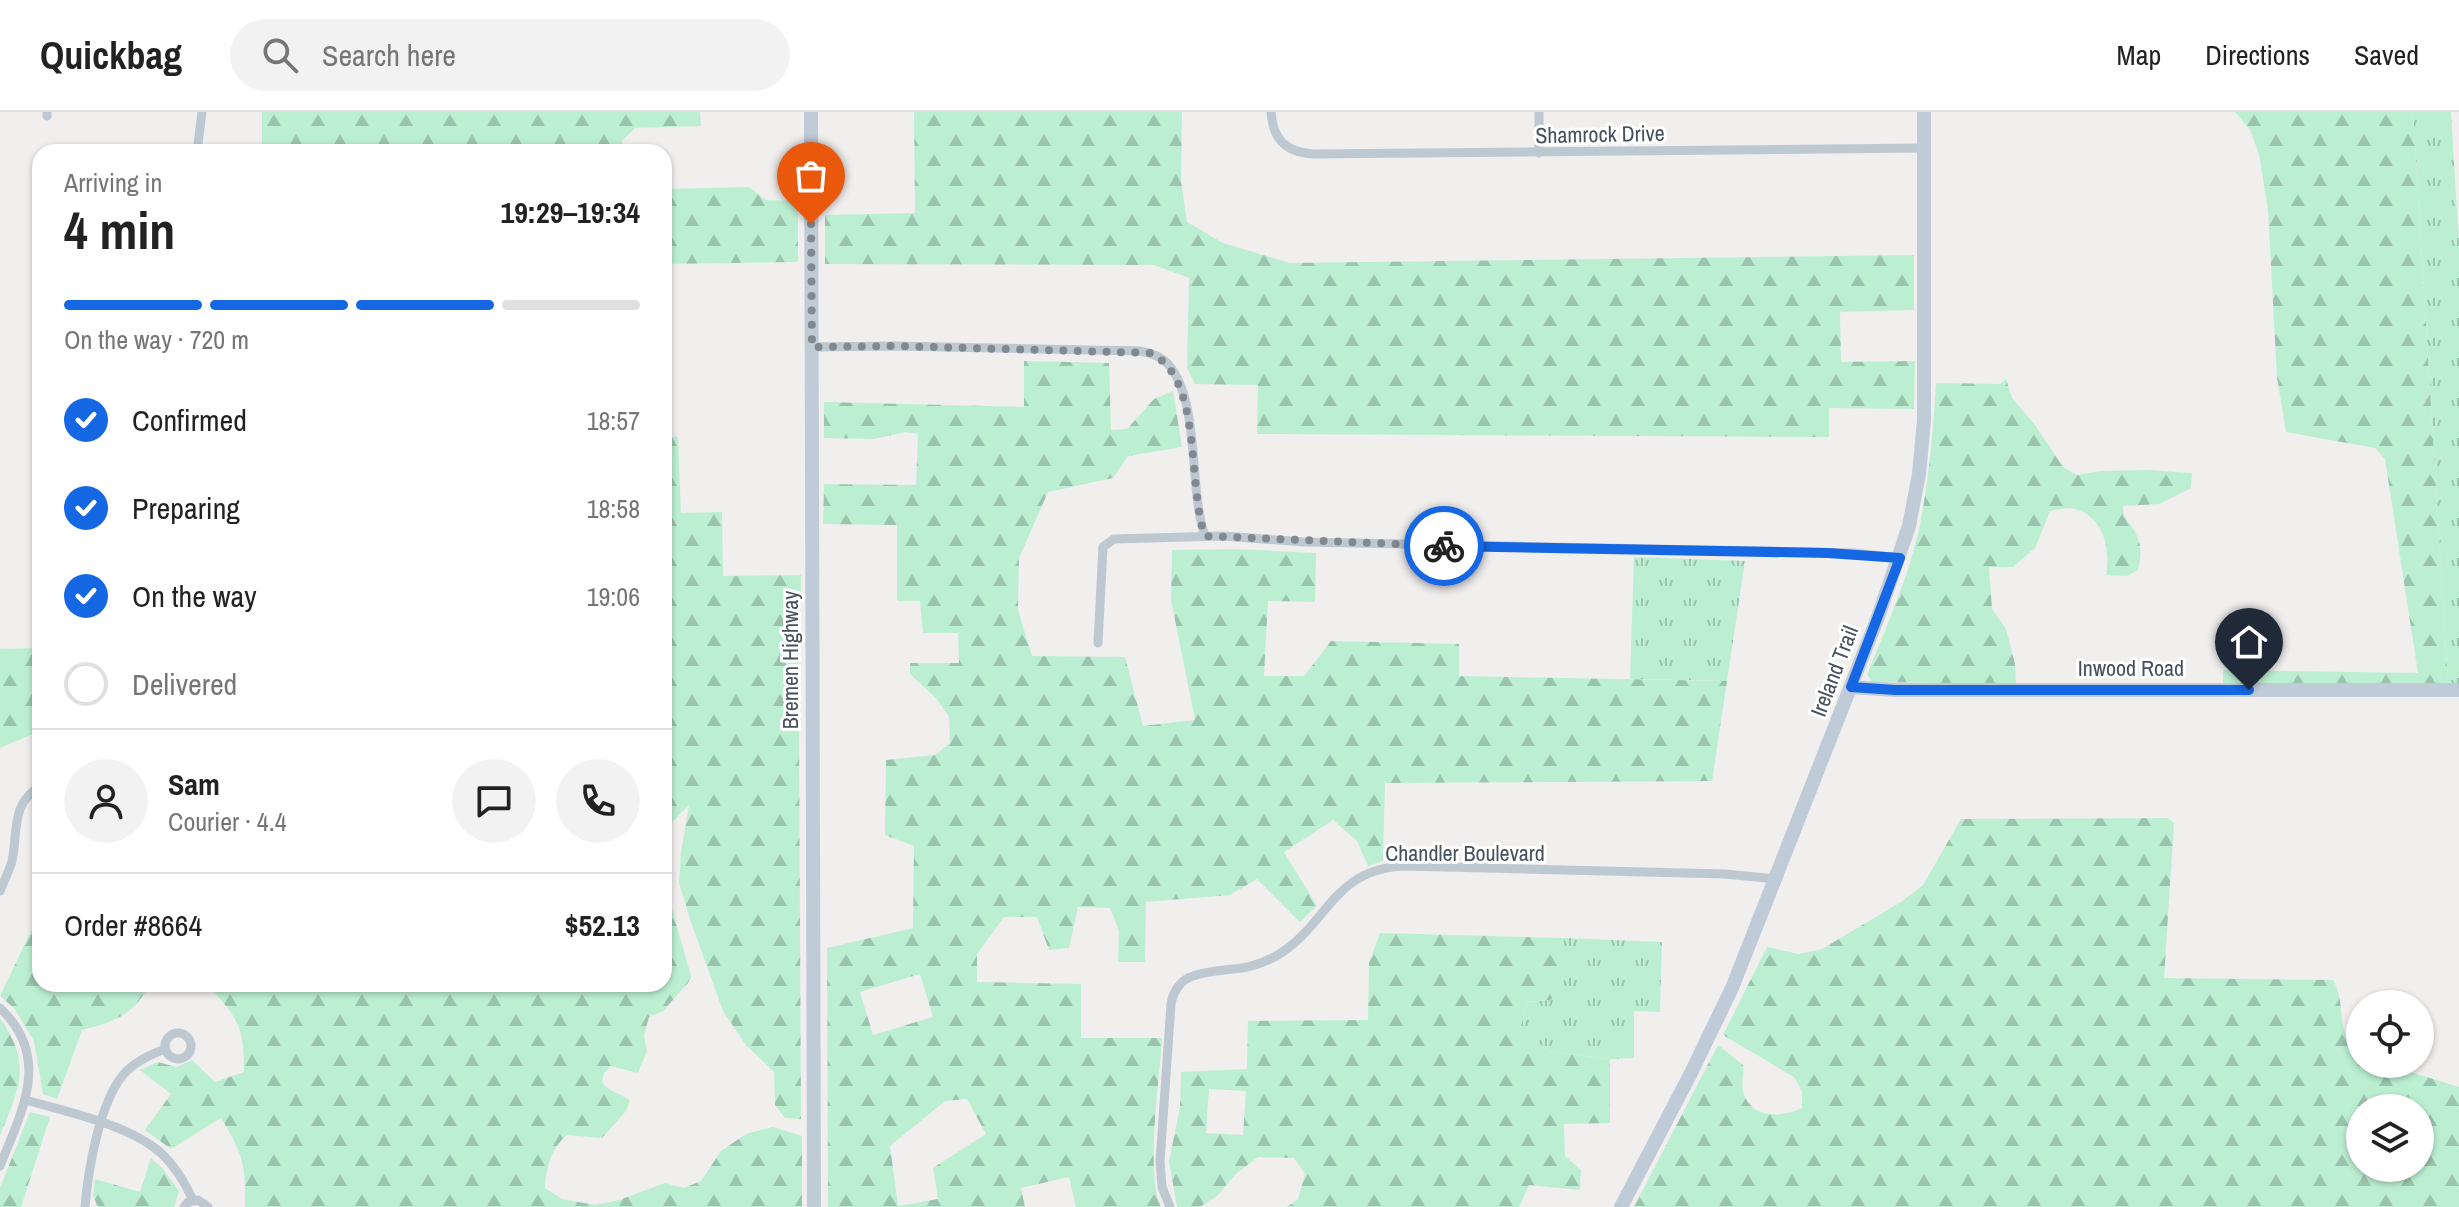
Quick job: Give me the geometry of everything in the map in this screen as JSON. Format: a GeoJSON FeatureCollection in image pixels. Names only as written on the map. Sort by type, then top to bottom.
{"type":"FeatureCollection","features":[{"type":"Feature","properties":{"kind":"street"},"geometry":{"type":"LineString","coordinates":[[198,144],[202,112]]}},
{"type":"Feature","properties":{"kind":"street","name":"Bremen Highway"},"geometry":{"type":"LineString","coordinates":[[811,112],[814,1207]]}},
{"type":"Feature","properties":{"kind":"street","name":"Shamrock Drive"},"geometry":{"type":"LineString","coordinates":[[1271,112],[1280,143],[1293,151],[1313,154],[1924,148]]}},
{"type":"Feature","properties":{"kind":"street"},"geometry":{"type":"LineString","coordinates":[[1539,112],[1539,153]]}},
{"type":"Feature","properties":{"kind":"street","name":"Ireland Trail"},"geometry":{"type":"LineString","coordinates":[[1621,1207],[1724,1006],[1900,558],[1914,502],[1924,420],[1924,112]]}},
{"type":"Feature","properties":{"kind":"street"},"geometry":{"type":"LineString","coordinates":[[812,347],[1140,351],[1161,357],[1173,370],[1183,391],[1198,508],[1205,536]]}},
{"type":"Feature","properties":{"kind":"street"},"geometry":{"type":"LineString","coordinates":[[1098,643],[1102,554],[1105,543],[1114,539],[1205,536],[1417,545],[1841,553],[1900,558]]}},
{"type":"Feature","properties":{"kind":"street","name":"Inwood Road"},"geometry":{"type":"LineString","coordinates":[[1851,687],[1895,690],[2459,690]]}},
{"type":"Feature","properties":{"kind":"street"},"geometry":{"type":"LineString","coordinates":[[0,891],[11,864],[20,806],[32,791]]}},
{"type":"Feature","properties":{"kind":"street","name":"Chandler Boulevard"},"geometry":{"type":"LineString","coordinates":[[1170,1207],[1162,1187],[1160,1161],[1171,1004],[1175,991],[1193,976],[1253,967],[1279,954],[1298,939],[1339,893],[1363,875],[1381,868],[1403,866],[1725,874],[1776,879]]}},
{"type":"Feature","properties":{"kind":"street"},"geometry":{"type":"LineString","coordinates":[[0,1008],[12,1021],[26,1046],[30,1076],[26,1100],[0,1166]]}},
{"type":"Feature","properties":{"kind":"street"},"geometry":{"type":"LineString","coordinates":[[85,1207],[88,1168],[116,1085],[141,1060],[165,1049]]}},
{"type":"Feature","properties":{"kind":"street"},"geometry":{"type":"LineString","coordinates":[[26,1100],[131,1135],[161,1153],[183,1180],[188,1204],[202,1201],[208,1207]]}},
{"type":"Feature","properties":{"kind":"green space"},"geometry":{"type":"Polygon","coordinates":[[[262,112],[700,112],[701,126],[635,128],[622,144],[262,144],[262,112]]]}},
{"type":"Feature","properties":{"kind":"green space"},"geometry":{"type":"Polygon","coordinates":[[[914,112],[1182,112],[1181,181],[1187,222],[1223,243],[1290,263],[1914,255],[1914,310],[1840,312],[1841,362],[1915,361],[1914,409],[1829,408],[1829,437],[1257,434],[1258,385],[1195,384],[1187,368],[1189,278],[1154,265],[825,264],[825,215],[915,213],[914,112]]]}},
{"type":"Feature","properties":{"kind":"green space"},"geometry":{"type":"Polygon","coordinates":[[[2235,112],[2413,112],[2448,683],[2223,684],[2223,670],[2418,673],[2385,459],[2375,448],[2286,432],[2277,377],[2268,210],[2259,154],[2250,130],[2235,112]]]}},
{"type":"Feature","properties":{"kind":"green space"},"geometry":{"type":"Polygon","coordinates":[[[2413,112],[2451,112],[2459,246],[2459,683],[2448,683],[2413,112]]]}},
{"type":"Feature","properties":{"kind":"green space"},"geometry":{"type":"Polygon","coordinates":[[[749,187],[766,200],[798,201],[798,262],[672,264],[672,189],[749,187]]]}},
{"type":"Feature","properties":{"kind":"green space"},"geometry":{"type":"Polygon","coordinates":[[[1024,361],[1109,363],[1111,430],[1127,429],[1154,399],[1173,391],[1182,447],[1128,456],[1113,478],[1048,492],[1019,558],[1018,610],[1032,656],[1125,657],[1143,726],[1195,720],[1171,600],[1172,550],[1316,553],[1315,602],[1268,601],[1264,676],[1304,676],[1331,641],[1459,644],[1459,676],[1727,681],[1712,781],[1385,783],[1383,861],[1368,866],[1357,841],[1333,820],[1284,852],[1317,906],[1300,922],[1257,879],[1230,895],[1146,902],[1145,962],[1118,962],[1119,931],[1110,908],[1078,907],[1069,948],[1049,950],[1037,917],[1004,917],[977,954],[977,982],[1081,984],[1081,1038],[1162,1038],[1154,1150],[1156,1192],[1161,1207],[1076,1207],[1069,1177],[1021,1188],[1025,1207],[828,1207],[827,948],[913,928],[914,846],[885,835],[886,760],[935,755],[950,743],[949,717],[936,698],[910,674],[910,663],[959,663],[958,633],[923,633],[920,601],[897,601],[897,525],[823,524],[824,484],[916,485],[918,434],[906,432],[874,439],[824,438],[824,402],[1024,407],[1024,361]],[[920,974],[860,992],[873,1035],[933,1017],[920,974]],[[967,1099],[945,1101],[890,1146],[898,1206],[938,1199],[933,1168],[986,1134],[967,1099]]]}},
{"type":"Feature","properties":{"kind":"green space"},"geometry":{"type":"Polygon","coordinates":[[[2006,379],[2012,398],[2035,425],[2063,467],[2077,475],[2147,470],[2192,473],[2191,488],[2159,504],[2123,506],[2124,515],[2139,540],[2140,548],[2138,570],[2127,576],[2106,575],[2106,543],[2102,533],[2090,517],[2070,508],[2050,511],[2035,548],[2013,567],[1989,567],[1992,609],[2006,629],[2015,664],[2016,684],[1872,682],[1867,675],[1903,585],[1919,529],[1930,456],[1936,383],[2000,384],[2006,379]]]}},
{"type":"Feature","properties":{"kind":"green space"},"geometry":{"type":"Polygon","coordinates":[[[672,437],[678,437],[681,513],[722,512],[723,576],[801,575],[799,679],[789,695],[784,714],[799,730],[801,1119],[785,1118],[775,1105],[774,1072],[746,1045],[723,1011],[691,922],[679,883],[689,805],[672,822],[672,437]]]}},
{"type":"Feature","properties":{"kind":"green space"},"geometry":{"type":"Polygon","coordinates":[[[1634,557],[1745,561],[1727,681],[1630,679],[1634,557]]]}},
{"type":"Feature","properties":{"kind":"green space"},"geometry":{"type":"Polygon","coordinates":[[[32,648],[32,734],[0,748],[0,649],[32,648]]]}},
{"type":"Feature","properties":{"kind":"green space"},"geometry":{"type":"Polygon","coordinates":[[[2168,818],[2174,823],[2164,978],[2333,980],[2340,999],[2346,1037],[2346,1078],[2430,1078],[2459,1087],[2459,1207],[1634,1207],[1718,1045],[1743,1065],[1743,1091],[1752,1107],[1768,1114],[1785,1114],[1802,1108],[1802,1091],[1794,1077],[1723,1035],[1767,947],[1799,954],[1822,949],[1901,902],[1923,885],[1961,819],[2168,818]]]}},
{"type":"Feature","properties":{"kind":"green space"},"geometry":{"type":"Polygon","coordinates":[[[672,909],[691,976],[688,983],[663,1011],[649,1017],[644,1035],[647,1051],[638,1073],[611,1066],[604,1073],[602,1082],[607,1088],[630,1100],[626,1111],[602,1138],[567,1135],[550,1159],[545,1188],[562,1199],[595,1205],[619,1200],[665,1183],[684,1188],[701,1181],[721,1151],[746,1134],[773,1127],[802,1136],[802,1207],[245,1207],[242,1160],[221,1118],[171,1149],[145,1130],[171,1094],[140,1070],[158,1062],[176,1067],[192,1060],[215,1082],[244,1072],[241,1034],[227,1007],[214,992],[672,992],[672,909]]]}},
{"type":"Feature","properties":{"kind":"green space"},"geometry":{"type":"Polygon","coordinates":[[[31,931],[32,992],[145,992],[135,1006],[120,1017],[82,1030],[57,1099],[43,1094],[34,1041],[14,1008],[0,996],[31,931]]]}},
{"type":"Feature","properties":{"kind":"green space"},"geometry":{"type":"Polygon","coordinates":[[[1380,933],[1564,938],[1564,987],[1550,1000],[1528,1002],[1520,1028],[1548,1051],[1610,1059],[1610,1123],[1564,1124],[1565,1156],[1581,1170],[1580,1190],[1529,1185],[1519,1207],[1287,1207],[1298,1199],[1305,1174],[1294,1158],[1258,1157],[1237,1173],[1217,1196],[1200,1207],[1177,1207],[1169,1161],[1180,1107],[1181,1072],[1247,1069],[1248,1021],[1368,1020],[1369,963],[1380,933]],[[1209,1089],[1206,1133],[1243,1135],[1246,1091],[1209,1089]]]}},
{"type":"Feature","properties":{"kind":"green space"},"geometry":{"type":"Polygon","coordinates":[[[1564,938],[1662,942],[1660,1012],[1634,1011],[1634,1058],[1610,1059],[1548,1051],[1520,1029],[1528,1002],[1550,1000],[1564,987],[1564,938]]]}},
{"type":"Feature","properties":{"kind":"green space"},"geometry":{"type":"Polygon","coordinates":[[[0,1018],[17,1050],[20,1077],[0,1136],[0,1018]]]}},
{"type":"Feature","properties":{"kind":"green space"},"geometry":{"type":"Polygon","coordinates":[[[30,1112],[50,1117],[21,1207],[0,1207],[0,1188],[30,1112]]]}},
{"type":"Feature","properties":{"kind":"green space"},"geometry":{"type":"Polygon","coordinates":[[[151,1158],[179,1191],[174,1207],[98,1207],[93,1196],[95,1179],[140,1192],[151,1158]]]}},
{"type":"Feature","properties":{"kind":"way so far"},"geometry":{"type":"LineString","coordinates":[[811,224],[812,347],[895,346],[1150,353],[1167,362],[1183,391],[1198,508],[1205,536],[1444,546]]}},
{"type":"Feature","properties":{"kind":"route"},"geometry":{"type":"LineString","coordinates":[[1444,546],[1828,553],[1900,558],[1851,687],[1895,690],[2249,690]]}}]}
